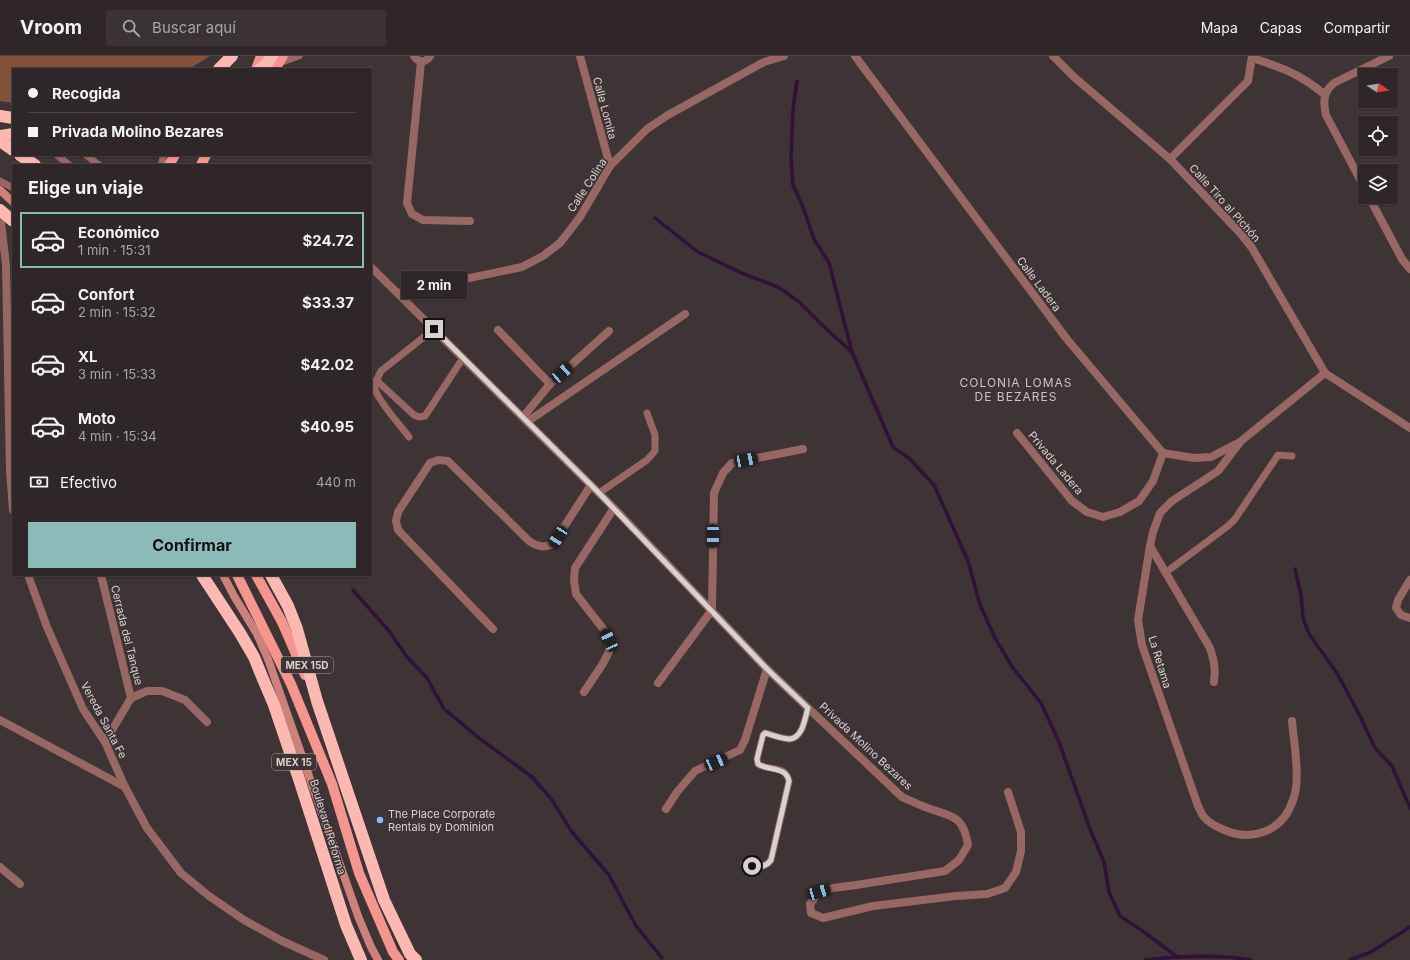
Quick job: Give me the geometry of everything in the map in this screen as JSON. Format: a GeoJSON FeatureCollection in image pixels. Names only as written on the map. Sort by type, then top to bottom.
{"type":"FeatureCollection","features":[{"type":"Feature","properties":{"kind":"highway"},"geometry":{"type":"LineString","coordinates":[[220,68],[234,56]]}},
{"type":"Feature","properties":{"kind":"highway"},"geometry":{"type":"LineString","coordinates":[[262,68],[277,61]]}},
{"type":"Feature","properties":{"kind":"highway"},"geometry":{"type":"LineString","coordinates":[[0,136],[12,134]]}},
{"type":"Feature","properties":{"kind":"highway"},"geometry":{"type":"LineString","coordinates":[[0,141],[12,149]]}},
{"type":"Feature","properties":{"kind":"highway"},"geometry":{"type":"LineString","coordinates":[[22,156],[34,164]]}},
{"type":"Feature","properties":{"kind":"highway"},"geometry":{"type":"LineString","coordinates":[[0,210],[12,220]]}},
{"type":"Feature","properties":{"kind":"highway","name":"Boulevard Reforma"},"geometry":{"type":"LineString","coordinates":[[203,576],[254,657],[274,705],[346,925],[361,960]]}},
{"type":"Feature","properties":{"kind":"highway","name":"MEX 15D"},"geometry":{"type":"LineString","coordinates":[[272,576],[288,606],[297,629],[317,701]]}},
{"type":"Feature","properties":{"kind":"highway"},"geometry":{"type":"LineString","coordinates":[[317,701],[384,900],[410,954],[416,960]]}},
{"type":"Feature","properties":{"kind":"main road"},"geometry":{"type":"LineString","coordinates":[[228,68],[234,56]]}},
{"type":"Feature","properties":{"kind":"main road"},"geometry":{"type":"LineString","coordinates":[[256,68],[261,56]]}},
{"type":"Feature","properties":{"kind":"main road"},"geometry":{"type":"LineString","coordinates":[[0,190],[12,201]]}},
{"type":"Feature","properties":{"kind":"main road"},"geometry":{"type":"LineString","coordinates":[[224,576],[257,634],[268,659],[358,916],[371,948],[378,960]]}},
{"type":"Feature","properties":{"kind":"main road"},"geometry":{"type":"LineString","coordinates":[[237,576],[291,684],[332,784],[359,873],[393,952],[399,960]]}},
{"type":"Feature","properties":{"kind":"main road"},"geometry":{"type":"LineString","coordinates":[[257,576],[282,622],[317,701]]}},
{"type":"Feature","properties":{"kind":"street"},"geometry":{"type":"LineString","coordinates":[[414,56],[421,62],[426,61],[430,56]]}},
{"type":"Feature","properties":{"kind":"street","name":"Calle Lomita"},"geometry":{"type":"LineString","coordinates":[[580,56],[610,166]]}},
{"type":"Feature","properties":{"kind":"street","name":"Calle Colina"},"geometry":{"type":"LineString","coordinates":[[398,293],[522,267],[543,256],[560,243],[576,222],[610,166],[647,129],[668,115],[764,62],[784,56]]}},
{"type":"Feature","properties":{"kind":"street","name":"Calle Ladera"},"geometry":{"type":"LineString","coordinates":[[855,56],[1066,338],[1163,453]]}},
{"type":"Feature","properties":{"kind":"street","name":"Calle Tiro al Pichón"},"geometry":{"type":"LineString","coordinates":[[1053,56],[1074,77],[1170,159],[1241,234],[1252,248],[1325,373],[1410,428]]}},
{"type":"Feature","properties":{"kind":"street"},"geometry":{"type":"LineString","coordinates":[[1358,176],[1326,115],[1324,94],[1328,87],[1334,82],[1389,56]]}},
{"type":"Feature","properties":{"kind":"street"},"geometry":{"type":"LineString","coordinates":[[1170,159],[1248,81],[1252,57],[1290,71],[1312,83],[1324,94]]}},
{"type":"Feature","properties":{"kind":"street"},"geometry":{"type":"LineString","coordinates":[[421,62],[407,203],[412,214],[423,220],[470,221]]}},
{"type":"Feature","properties":{"kind":"street"},"geometry":{"type":"LineString","coordinates":[[1373,204],[1402,259],[1410,269]]}},
{"type":"Feature","properties":{"kind":"street"},"geometry":{"type":"LineString","coordinates":[[0,214],[6,265],[10,471],[12,497]]}},
{"type":"Feature","properties":{"kind":"street","name":"Privada Molino Bezares"},"geometry":{"type":"LineString","coordinates":[[372,268],[614,508],[767,669],[808,708],[902,797],[926,808],[955,817],[966,832],[968,845],[959,860],[945,871],[833,888],[819,892],[810,904],[811,913],[822,918],[873,906],[956,896],[987,894],[1005,888],[1016,872],[1021,851],[1021,832],[1008,792]]}},
{"type":"Feature","properties":{"kind":"street"},"geometry":{"type":"LineString","coordinates":[[525,420],[685,314]]}},
{"type":"Feature","properties":{"kind":"street"},"geometry":{"type":"LineString","coordinates":[[498,330],[550,384]]}},
{"type":"Feature","properties":{"kind":"street"},"geometry":{"type":"LineString","coordinates":[[525,420],[550,384],[609,331]]}},
{"type":"Feature","properties":{"kind":"street","name":"La Retama"},"geometry":{"type":"LineString","coordinates":[[1292,721],[1297,780],[1294,800],[1286,816],[1273,828],[1253,835],[1233,833],[1215,826],[1204,817],[1198,806],[1142,646],[1138,620],[1150,546],[1160,513],[1172,501],[1218,471],[1241,442],[1325,373]]}},
{"type":"Feature","properties":{"kind":"street","name":"Privada Ladera"},"geometry":{"type":"LineString","coordinates":[[1017,433],[1072,501],[1087,512],[1103,517],[1120,512],[1139,500],[1153,481],[1163,453]]}},
{"type":"Feature","properties":{"kind":"street"},"geometry":{"type":"LineString","coordinates":[[1163,453],[1194,458],[1211,457],[1241,442]]}},
{"type":"Feature","properties":{"kind":"street"},"geometry":{"type":"LineString","coordinates":[[658,683],[712,610],[714,493],[723,473],[732,463],[803,449]]}},
{"type":"Feature","properties":{"kind":"street"},"geometry":{"type":"LineString","coordinates":[[493,629],[398,530],[396,521],[398,512],[430,463],[438,460],[448,461],[529,541],[535,546],[545,548],[554,544],[591,485]]}},
{"type":"Feature","properties":{"kind":"street"},"geometry":{"type":"LineString","coordinates":[[584,692],[609,652],[609,640],[604,630],[576,594],[574,580],[575,568],[614,508]]}},
{"type":"Feature","properties":{"kind":"street"},"geometry":{"type":"LineString","coordinates":[[1150,546],[1210,648],[1215,662],[1216,672],[1214,682]]}},
{"type":"Feature","properties":{"kind":"street","name":"Vereda Santa Fe"},"geometry":{"type":"LineString","coordinates":[[28,576],[47,627],[84,709],[105,742],[125,787],[147,828],[181,873],[209,896],[244,920],[282,941],[324,960]]}},
{"type":"Feature","properties":{"kind":"street","name":"Cerrada del Tanque"},"geometry":{"type":"LineString","coordinates":[[101,576],[131,698],[105,742]]}},
{"type":"Feature","properties":{"kind":"street"},"geometry":{"type":"LineString","coordinates":[[1410,580],[1398,600],[1396,608],[1401,615],[1410,618]]}},
{"type":"Feature","properties":{"kind":"street"},"geometry":{"type":"LineString","coordinates":[[666,809],[677,792],[695,771],[740,750],[745,740],[767,669]]}},
{"type":"Feature","properties":{"kind":"street"},"geometry":{"type":"LineString","coordinates":[[131,698],[147,691],[162,691],[185,700],[207,722]]}},
{"type":"Feature","properties":{"kind":"street"},"geometry":{"type":"LineString","coordinates":[[0,720],[125,787]]}},
{"type":"Feature","properties":{"kind":"street"},"geometry":{"type":"LineString","coordinates":[[0,867],[20,884]]}},
{"type":"Feature","properties":{"kind":"lane"},"geometry":{"type":"LineString","coordinates":[[277,61],[299,56]]}},
{"type":"Feature","properties":{"kind":"lane"},"geometry":{"type":"LineString","coordinates":[[58,156],[68,164]]}},
{"type":"Feature","properties":{"kind":"lane"},"geometry":{"type":"LineString","coordinates":[[87,156],[98,164]]}},
{"type":"Feature","properties":{"kind":"lane"},"geometry":{"type":"LineString","coordinates":[[0,181],[12,187]]}},
{"type":"Feature","properties":{"kind":"lane"},"geometry":{"type":"LineString","coordinates":[[409,437],[381,401],[375,389],[376,380],[382,371],[434,329]]}},
{"type":"Feature","properties":{"kind":"lane"},"geometry":{"type":"LineString","coordinates":[[376,380],[414,415],[419,417],[424,416],[463,358]]}},
{"type":"Feature","properties":{"kind":"lane"},"geometry":{"type":"LineString","coordinates":[[599,493],[646,460],[655,451],[655,435],[647,414]]}},
{"type":"Feature","properties":{"kind":"lane"},"geometry":{"type":"LineString","coordinates":[[1165,573],[1228,526],[1278,455],[1292,456]]}},
{"type":"Feature","properties":{"kind":"lane"},"geometry":{"type":"LineString","coordinates":[[744,864],[761,867],[766,866],[771,860],[789,781],[788,775],[784,771],[763,767],[758,764],[757,759],[763,735],[765,733],[789,739],[794,738],[800,733],[808,708]]}},
{"type":"Feature","properties":{"kind":"shaded area"},"geometry":{"type":"Polygon","coordinates":[[[0,56],[210,56],[191,68],[12,68],[12,103],[0,101],[0,56]]]}},
{"type":"Feature","properties":{"kind":"waterway"},"geometry":{"type":"LineString","coordinates":[[797,81],[793,109],[791,159],[793,185],[803,207],[814,239],[829,263],[852,352],[870,394],[893,447],[910,459],[934,485],[968,561],[980,605],[996,640],[1013,668],[1041,703],[1059,742],[1090,829],[1104,862],[1109,892],[1120,916],[1177,957]]}},
{"type":"Feature","properties":{"kind":"waterway"},"geometry":{"type":"LineString","coordinates":[[655,218],[698,252],[744,274],[778,287],[798,301],[852,352]]}},
{"type":"Feature","properties":{"kind":"waterway"},"geometry":{"type":"LineString","coordinates":[[1295,569],[1301,595],[1303,618],[1309,634],[1337,673],[1375,748],[1392,766],[1410,808]]}},
{"type":"Feature","properties":{"kind":"waterway"},"geometry":{"type":"LineString","coordinates":[[353,590],[389,631],[407,657],[427,678],[444,709],[479,738],[532,777],[552,800],[572,832],[609,875],[636,926],[662,958]]}},
{"type":"Feature","properties":{"kind":"waterway"},"geometry":{"type":"LineString","coordinates":[[1350,960],[1371,952],[1410,927]]}},
{"type":"Feature","properties":{"kind":"waterway"},"geometry":{"type":"LineString","coordinates":[[1145,960],[1198,956],[1251,960]]}},
{"type":"Feature","properties":{"kind":"place","name":"The Place Corporate Rentals by Dominion"},"geometry":{"type":"Point","coordinates":[380,820]}},
{"type":"Feature","properties":{"kind":"district","name":"COLONIA LOMAS DE BEZARES"},"geometry":{"type":"Point","coordinates":[1016,389]}},
{"type":"Feature","properties":{"kind":"route"},"geometry":{"type":"LineString","coordinates":[[434,329],[599,493],[767,669],[808,708],[800,733],[794,738],[789,739],[765,733],[763,735],[757,759],[758,764],[763,767],[784,771],[788,775],[789,781],[771,860],[766,866],[752,866]]}}]}
